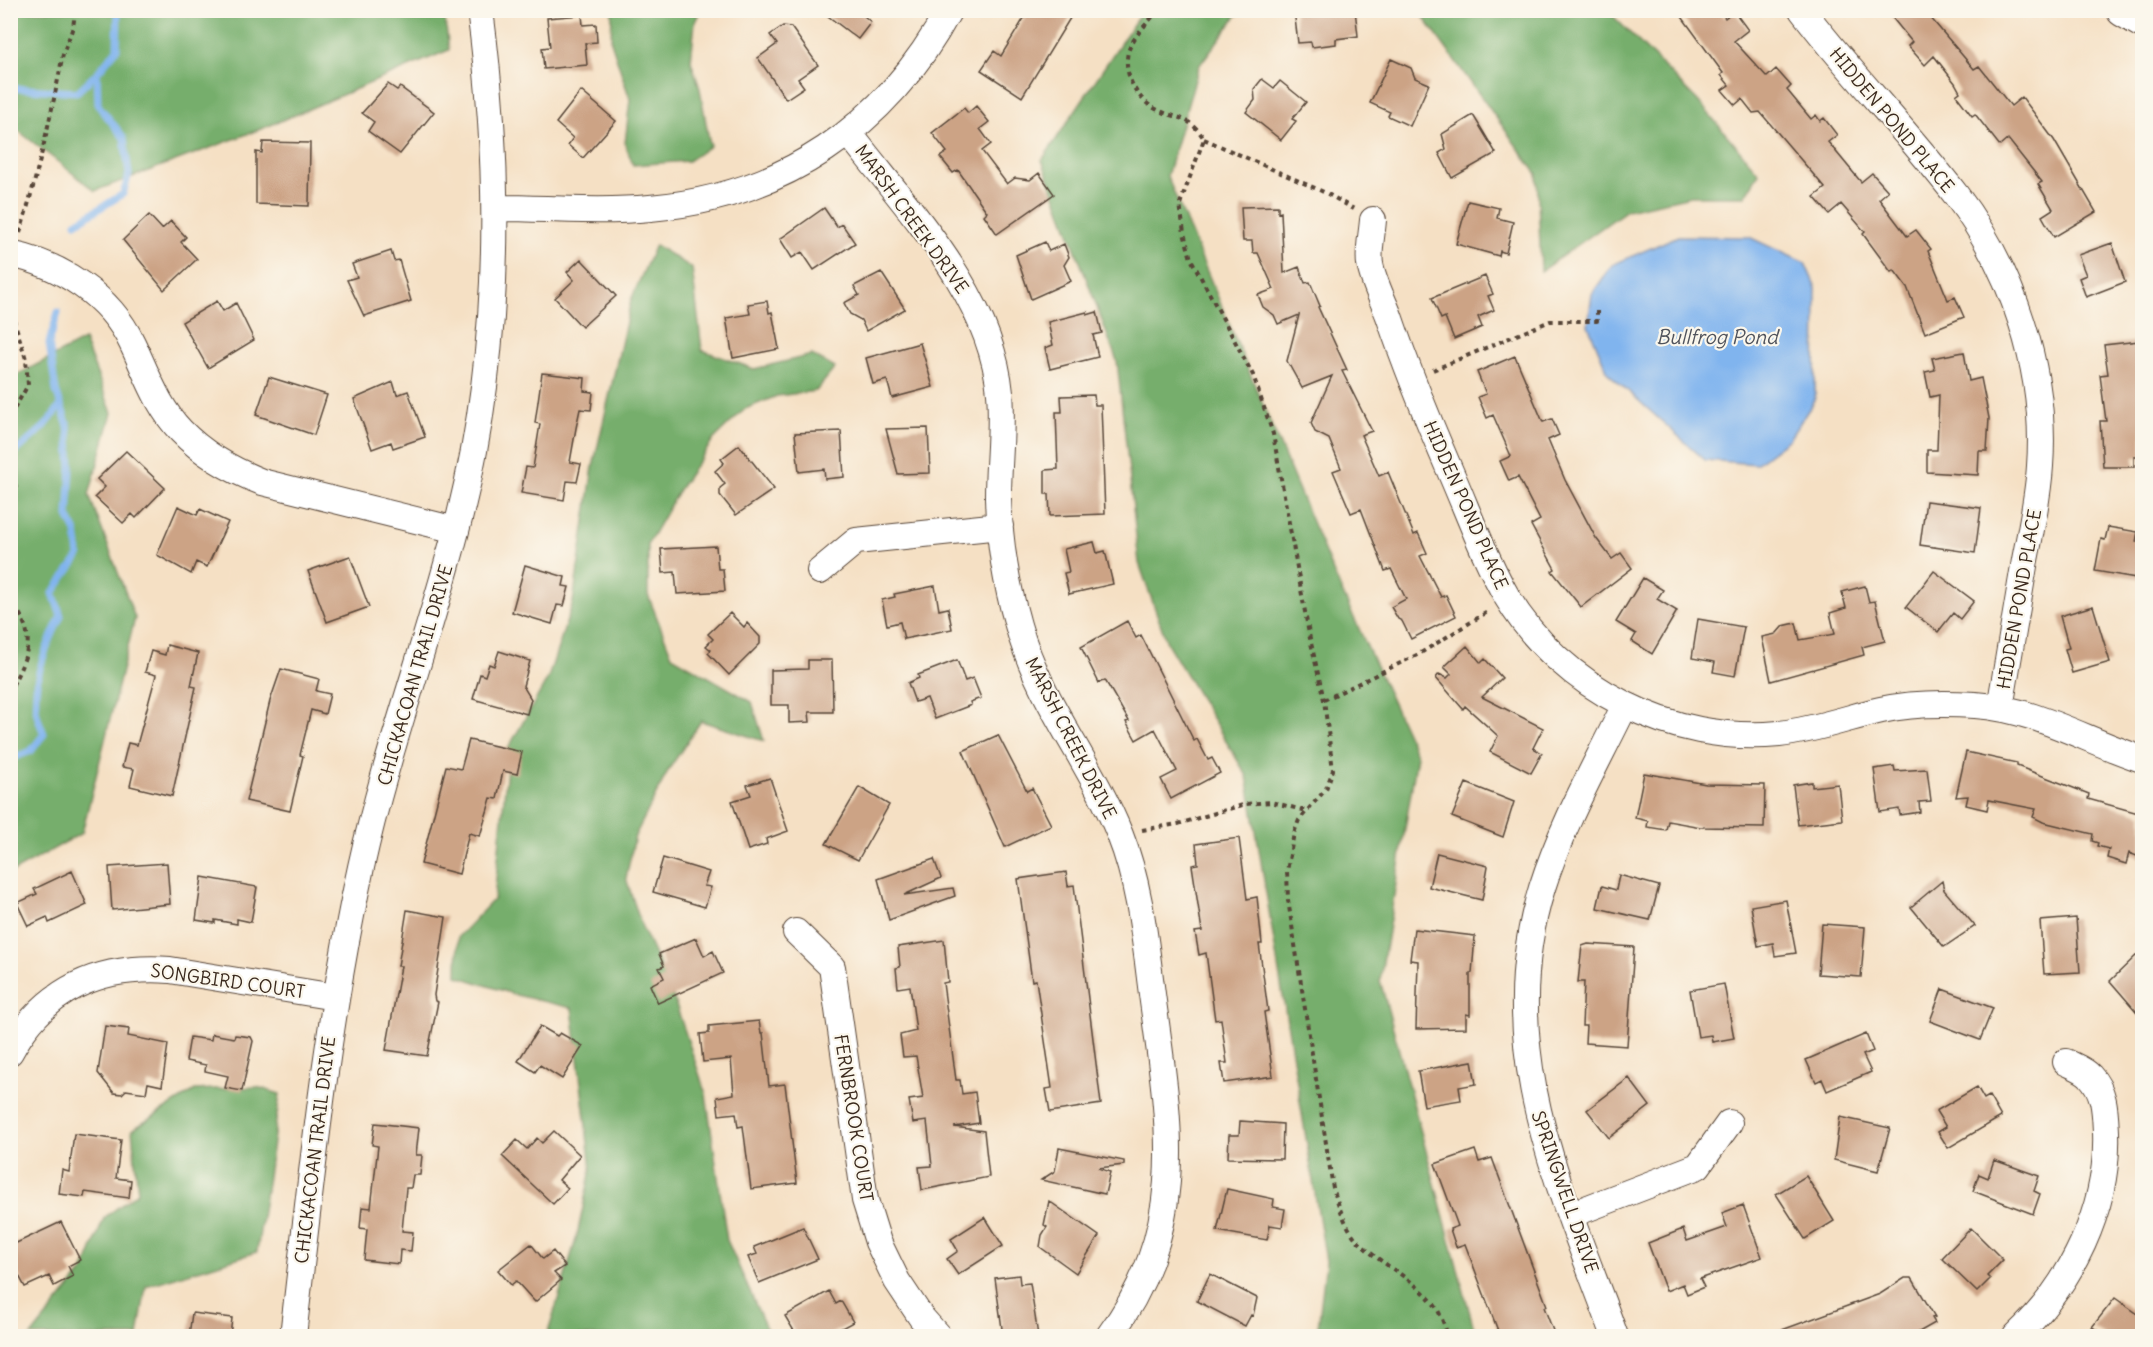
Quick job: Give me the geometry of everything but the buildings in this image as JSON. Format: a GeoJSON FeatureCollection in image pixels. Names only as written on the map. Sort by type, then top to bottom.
{"type":"FeatureCollection","features":[{"type":"Feature","properties":{"kind":"main road"},"geometry":{"type":"LineString","coordinates":[[2123,10],[2142,21]]}},
{"type":"Feature","properties":{"kind":"street","name":"CHICKACOAN TRAIL DRIVE"},"geometry":{"type":"LineString","coordinates":[[292,1336],[320,1095],[335,997],[361,865],[456,530],[478,424],[489,333],[495,208],[489,84],[480,10]]}},
{"type":"Feature","properties":{"kind":"street"},"geometry":{"type":"LineString","coordinates":[[495,208],[648,208],[694,203],[739,191],[781,175],[819,154],[849,133],[879,107],[909,74],[949,10]]}},
{"type":"Feature","properties":{"kind":"street","name":"HIDDEN POND PLACE"},"geometry":{"type":"LineString","coordinates":[[1373,220],[1370,264],[1410,377],[1508,599],[1548,649],[1578,675],[1625,705],[1662,720],[1696,729],[1737,735],[1777,734],[1817,728],[1883,710],[1932,704],[2000,708],[2040,465],[2040,420],[2033,369],[2022,326],[2005,278],[1984,239],[1956,196],[1802,10]]}},
{"type":"Feature","properties":{"kind":"street","name":"MARSH CREEK DRIVE"},"geometry":{"type":"LineString","coordinates":[[849,133],[957,274],[976,309],[991,350],[999,390],[1000,526],[1010,594],[1030,660],[1052,707],[1104,799],[1122,838],[1142,919],[1170,1147],[1168,1187],[1161,1226],[1149,1264],[1135,1295],[1109,1336]]}},
{"type":"Feature","properties":{"kind":"street"},"geometry":{"type":"LineString","coordinates":[[14,255],[38,261],[67,274],[93,292],[114,314],[131,340],[160,403],[180,430],[205,453],[262,482],[456,530]]}},
{"type":"Feature","properties":{"kind":"street"},"geometry":{"type":"LineString","coordinates":[[820,571],[856,541],[1000,526]]}},
{"type":"Feature","properties":{"kind":"street","name":"SPRINGWELL DRIVE"},"geometry":{"type":"LineString","coordinates":[[1615,1336],[1542,1135],[1531,1088],[1525,1038],[1525,988],[1531,937],[1542,889],[1558,844],[1625,705]]}},
{"type":"Feature","properties":{"kind":"street"},"geometry":{"type":"LineString","coordinates":[[2000,708],[2040,717],[2142,759]]}},
{"type":"Feature","properties":{"kind":"street","name":"FERNBROOK COURT"},"geometry":{"type":"LineString","coordinates":[[796,932],[832,967],[865,1200],[879,1242],[897,1281],[938,1336]]}},
{"type":"Feature","properties":{"kind":"street","name":"SONGBIRD COURT"},"geometry":{"type":"LineString","coordinates":[[10,1052],[21,1033],[58,995],[86,980],[114,971],[143,968],[170,970],[335,997]]}},
{"type":"Feature","properties":{"kind":"street"},"geometry":{"type":"LineString","coordinates":[[2016,1336],[2058,1289],[2078,1255],[2092,1220],[2102,1183],[2106,1143],[2105,1100],[2090,1075],[2067,1062]]}},
{"type":"Feature","properties":{"kind":"street"},"geometry":{"type":"LineString","coordinates":[[1570,1215],[1698,1166],[1729,1123]]}},
{"type":"Feature","properties":{"kind":"path"},"geometry":{"type":"LineString","coordinates":[[10,416],[28,385],[26,359],[12,314],[14,255],[36,181],[52,102],[60,79],[62,58],[75,18],[73,10]]}},
{"type":"Feature","properties":{"kind":"path"},"geometry":{"type":"LineString","coordinates":[[1158,10],[1136,37],[1128,53],[1130,80],[1141,99],[1156,110],[1181,117],[1196,126],[1204,139],[1326,193],[1373,220]]}},
{"type":"Feature","properties":{"kind":"path"},"geometry":{"type":"LineString","coordinates":[[1204,139],[1180,204],[1184,233],[1191,259],[1238,344],[1263,399],[1273,434],[1309,634],[1324,700],[1333,770],[1326,789],[1307,811],[1294,833],[1287,871],[1288,900],[1332,1188],[1345,1220],[1357,1240],[1424,1294],[1435,1306],[1448,1336]]}},
{"type":"Feature","properties":{"kind":"path"},"geometry":{"type":"LineString","coordinates":[[1410,377],[1425,374],[1550,321],[1597,321],[1597,311]]}},
{"type":"Feature","properties":{"kind":"path"},"geometry":{"type":"LineString","coordinates":[[10,467],[16,487],[10,498]]}},
{"type":"Feature","properties":{"kind":"path"},"geometry":{"type":"LineString","coordinates":[[10,598],[29,632],[26,658],[10,690]]}},
{"type":"Feature","properties":{"kind":"path"},"geometry":{"type":"LineString","coordinates":[[1324,700],[1419,654],[1508,599]]}},
{"type":"Feature","properties":{"kind":"path"},"geometry":{"type":"LineString","coordinates":[[1122,838],[1140,830],[1178,824],[1246,804],[1271,802],[1307,811]]}},
{"type":"Feature","properties":{"kind":"green space"},"geometry":{"type":"Polygon","coordinates":[[[10,11],[444,11],[449,50],[266,127],[95,191],[11,125],[10,11]]]}},
{"type":"Feature","properties":{"kind":"green space"},"geometry":{"type":"Polygon","coordinates":[[[612,11],[700,11],[695,22],[691,61],[700,89],[710,146],[688,161],[633,165],[625,144],[630,99],[611,42],[612,11]]]}},
{"type":"Feature","properties":{"kind":"green space"},"geometry":{"type":"Polygon","coordinates":[[[1142,11],[1240,11],[1199,66],[1167,176],[1334,574],[1417,756],[1380,980],[1476,1336],[1317,1336],[1326,1261],[1247,776],[1167,643],[1139,563],[1117,361],[1042,160],[1142,11]]]}},
{"type":"Feature","properties":{"kind":"green space"},"geometry":{"type":"Polygon","coordinates":[[[1419,11],[1608,11],[1698,101],[1759,173],[1745,196],[1691,196],[1627,210],[1541,271],[1537,174],[1419,11]]]}},
{"type":"Feature","properties":{"kind":"green space"},"geometry":{"type":"Polygon","coordinates":[[[655,245],[692,268],[702,350],[754,369],[812,355],[835,368],[816,391],[777,396],[745,409],[714,439],[680,488],[648,544],[648,595],[672,656],[752,702],[764,741],[701,721],[669,769],[635,836],[626,878],[642,927],[671,990],[706,1094],[727,1240],[766,1328],[773,1336],[547,1336],[577,1236],[591,1169],[572,1008],[516,995],[457,976],[458,937],[494,899],[509,747],[548,678],[573,602],[593,467],[631,300],[655,245]]]}},
{"type":"Feature","properties":{"kind":"green space"},"geometry":{"type":"Polygon","coordinates":[[[84,340],[112,413],[89,495],[135,618],[82,833],[11,873],[11,378],[84,340]]]}},
{"type":"Feature","properties":{"kind":"green space"},"geometry":{"type":"Polygon","coordinates":[[[257,1087],[280,1094],[257,1252],[146,1286],[138,1336],[31,1336],[84,1270],[104,1218],[138,1192],[132,1130],[195,1090],[257,1087]]]}},
{"type":"Feature","properties":{"kind":"water","name":"Bullfrog Pond"},"geometry":{"type":"Polygon","coordinates":[[[1678,236],[1749,237],[1805,263],[1816,288],[1815,400],[1789,439],[1756,464],[1705,460],[1608,373],[1588,325],[1592,294],[1612,265],[1678,236]]]}},
{"type":"Feature","properties":{"kind":"waterway"},"geometry":{"type":"LineString","coordinates":[[76,223],[123,194],[129,174],[124,138],[98,105],[97,73],[117,49],[118,10]]}},
{"type":"Feature","properties":{"kind":"waterway"},"geometry":{"type":"LineString","coordinates":[[10,88],[77,92],[97,73]]}},
{"type":"Feature","properties":{"kind":"waterway"},"geometry":{"type":"LineString","coordinates":[[10,759],[31,751],[44,734],[37,714],[36,695],[42,660],[61,616],[53,593],[79,556],[76,532],[68,516],[71,467],[68,426],[56,391],[49,343],[58,312]]}},
{"type":"Feature","properties":{"kind":"waterway"},"geometry":{"type":"LineString","coordinates":[[10,457],[45,426],[61,405]]}}]}
